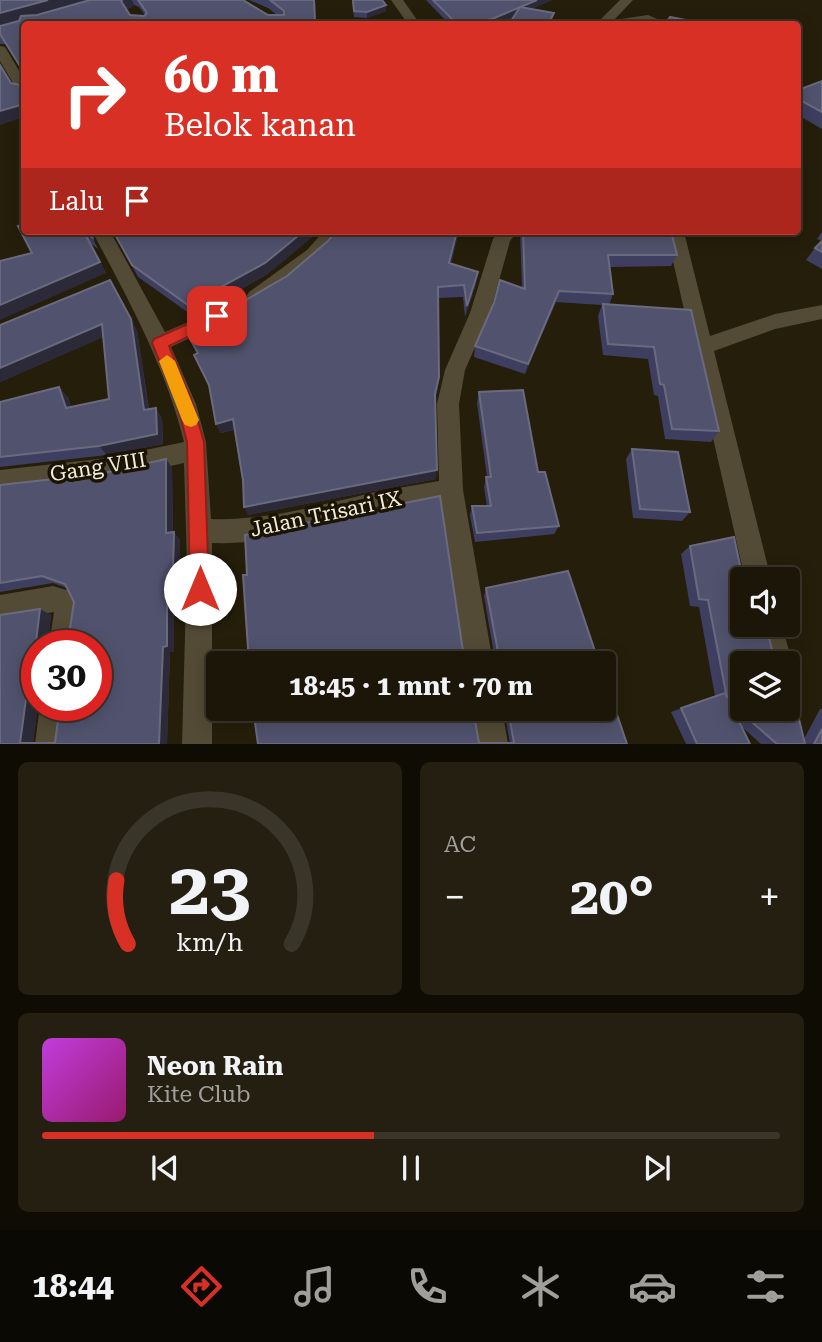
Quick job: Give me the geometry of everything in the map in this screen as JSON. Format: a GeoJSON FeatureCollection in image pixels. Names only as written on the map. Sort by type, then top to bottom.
{"type":"FeatureCollection","features":[{"type":"Feature","properties":{"kind":"street"},"geometry":{"type":"LineString","coordinates":[[397,0],[412,21]]}},
{"type":"Feature","properties":{"kind":"street"},"geometry":{"type":"LineString","coordinates":[[605,21],[627,0]]}},
{"type":"Feature","properties":{"kind":"street"},"geometry":{"type":"LineString","coordinates":[[632,21],[654,21]]}},
{"type":"Feature","properties":{"kind":"street"},"geometry":{"type":"LineString","coordinates":[[0,50],[21,85]]}},
{"type":"Feature","properties":{"kind":"street"},"geometry":{"type":"LineString","coordinates":[[103,235],[120,279],[160,343],[191,421],[196,450],[199,531],[197,744]]}},
{"type":"Feature","properties":{"kind":"street"},"geometry":{"type":"LineString","coordinates":[[160,343],[259,296],[313,254],[330,235]]}},
{"type":"Feature","properties":{"kind":"street"},"geometry":{"type":"LineString","coordinates":[[477,651],[452,490],[448,422],[452,381],[480,313],[506,235]]}},
{"type":"Feature","properties":{"kind":"street"},"geometry":{"type":"LineString","coordinates":[[675,235],[755,567]]}},
{"type":"Feature","properties":{"kind":"street"},"geometry":{"type":"LineString","coordinates":[[702,347],[787,316],[822,312]]}},
{"type":"Feature","properties":{"kind":"street","name":"Gang VIII"},"geometry":{"type":"LineString","coordinates":[[0,481],[107,469],[196,450]]}},
{"type":"Feature","properties":{"kind":"street","name":"Jalan Trisari IX"},"geometry":{"type":"LineString","coordinates":[[199,531],[238,532],[282,527],[377,503],[452,490]]}},
{"type":"Feature","properties":{"kind":"street"},"geometry":{"type":"LineString","coordinates":[[0,608],[53,599],[64,601],[68,608],[65,630]]}},
{"type":"Feature","properties":{"kind":"street"},"geometry":{"type":"LineString","coordinates":[[50,744],[53,721]]}},
{"type":"Feature","properties":{"kind":"street"},"geometry":{"type":"LineString","coordinates":[[488,721],[493,744]]}},
{"type":"Feature","properties":{"kind":"building"},"geometry":{"type":"Polygon","coordinates":[[[0,0],[48,0],[0,13],[0,0]]]}},
{"type":"Feature","properties":{"kind":"building"},"geometry":{"type":"Polygon","coordinates":[[[90,0],[122,0],[130,15],[144,16],[147,13],[138,0],[243,0],[268,15],[284,15],[284,11],[270,0],[314,0],[315,21],[21,21],[21,105],[0,111],[0,65],[11,83],[20,85],[20,66],[0,34],[0,26],[19,21],[21,16],[37,15],[90,0]]]}},
{"type":"Feature","properties":{"kind":"building"},"geometry":{"type":"Polygon","coordinates":[[[353,0],[382,0],[386,5],[367,12],[354,11],[353,0]]]}},
{"type":"Feature","properties":{"kind":"building"},"geometry":{"type":"Polygon","coordinates":[[[433,0],[537,0],[492,19],[454,21],[433,0]]]}},
{"type":"Feature","properties":{"kind":"building"},"geometry":{"type":"Polygon","coordinates":[[[520,7],[554,13],[550,21],[511,21],[520,7]]]}},
{"type":"Feature","properties":{"kind":"building"},"geometry":{"type":"Polygon","coordinates":[[[670,17],[691,21],[667,21],[670,17]]]}},
{"type":"Feature","properties":{"kind":"building"},"geometry":{"type":"Polygon","coordinates":[[[822,81],[822,112],[801,101],[801,89],[822,81]]]}},
{"type":"Feature","properties":{"kind":"building"},"geometry":{"type":"Polygon","coordinates":[[[23,235],[86,235],[100,262],[0,305],[0,261],[32,253],[23,235]]]}},
{"type":"Feature","properties":{"kind":"building"},"geometry":{"type":"Polygon","coordinates":[[[115,235],[299,235],[265,263],[188,305],[132,265],[115,235]]]}},
{"type":"Feature","properties":{"kind":"building"},"geometry":{"type":"Polygon","coordinates":[[[333,235],[456,235],[449,263],[478,272],[467,306],[464,285],[438,287],[439,377],[435,394],[437,470],[244,507],[243,480],[233,419],[216,424],[209,385],[194,355],[198,353],[185,330],[239,304],[287,276],[333,235]]]}},
{"type":"Feature","properties":{"kind":"building"},"geometry":{"type":"Polygon","coordinates":[[[523,235],[672,235],[677,255],[608,255],[613,294],[559,291],[528,364],[475,346],[494,303],[500,280],[525,289],[523,235]]]}},
{"type":"Feature","properties":{"kind":"building"},"geometry":{"type":"Polygon","coordinates":[[[822,241],[822,252],[815,248],[822,241]]]}},
{"type":"Feature","properties":{"kind":"building"},"geometry":{"type":"Polygon","coordinates":[[[110,280],[131,319],[144,410],[156,408],[157,434],[99,446],[0,457],[0,402],[59,387],[66,408],[109,399],[102,324],[0,368],[0,325],[110,280]]]}},
{"type":"Feature","properties":{"kind":"building"},"geometry":{"type":"Polygon","coordinates":[[[603,304],[691,310],[719,431],[672,429],[654,347],[608,344],[603,304]]]}},
{"type":"Feature","properties":{"kind":"building"},"geometry":{"type":"Polygon","coordinates":[[[523,390],[538,472],[545,472],[559,526],[477,533],[472,506],[491,506],[486,477],[491,477],[479,392],[523,390]]]}},
{"type":"Feature","properties":{"kind":"building"},"geometry":{"type":"Polygon","coordinates":[[[632,449],[678,452],[690,512],[640,509],[632,449]]]}},
{"type":"Feature","properties":{"kind":"building"},"geometry":{"type":"Polygon","coordinates":[[[166,459],[166,533],[174,532],[173,570],[177,569],[176,604],[167,606],[167,646],[163,647],[159,744],[0,744],[0,615],[40,609],[37,630],[21,630],[23,721],[20,743],[55,743],[58,721],[112,721],[112,630],[70,630],[74,602],[65,584],[42,576],[0,583],[0,485],[99,474],[166,459]]]}},
{"type":"Feature","properties":{"kind":"building"},"geometry":{"type":"Polygon","coordinates":[[[440,496],[463,651],[248,651],[243,575],[247,575],[245,535],[440,496]]]}},
{"type":"Feature","properties":{"kind":"building"},"geometry":{"type":"Polygon","coordinates":[[[734,537],[740,567],[730,567],[730,637],[769,637],[772,651],[730,651],[730,721],[739,721],[750,744],[697,744],[681,708],[725,693],[727,698],[708,600],[699,599],[690,546],[734,537]]]}},
{"type":"Feature","properties":{"kind":"building"},"geometry":{"type":"Polygon","coordinates":[[[568,571],[595,651],[498,651],[486,588],[568,571]]]}},
{"type":"Feature","properties":{"kind":"building"},"geometry":{"type":"Polygon","coordinates":[[[616,711],[627,744],[258,744],[255,721],[475,721],[479,743],[514,743],[510,721],[616,721],[616,711]]]}},
{"type":"Feature","properties":{"kind":"building"},"geometry":{"type":"Polygon","coordinates":[[[751,721],[799,721],[805,744],[777,744],[751,721]]]}},
{"type":"Feature","properties":{"kind":"building"},"geometry":{"type":"Polygon","coordinates":[[[822,729],[822,744],[814,744],[822,729]]]}},
{"type":"Feature","properties":{"kind":"slow traffic"},"geometry":{"type":"LineString","coordinates":[[167,361],[191,420]]}},
{"type":"Feature","properties":{"kind":"route"},"geometry":{"type":"LineString","coordinates":[[200,589],[195,442],[185,404],[160,343],[217,316]]}}]}
